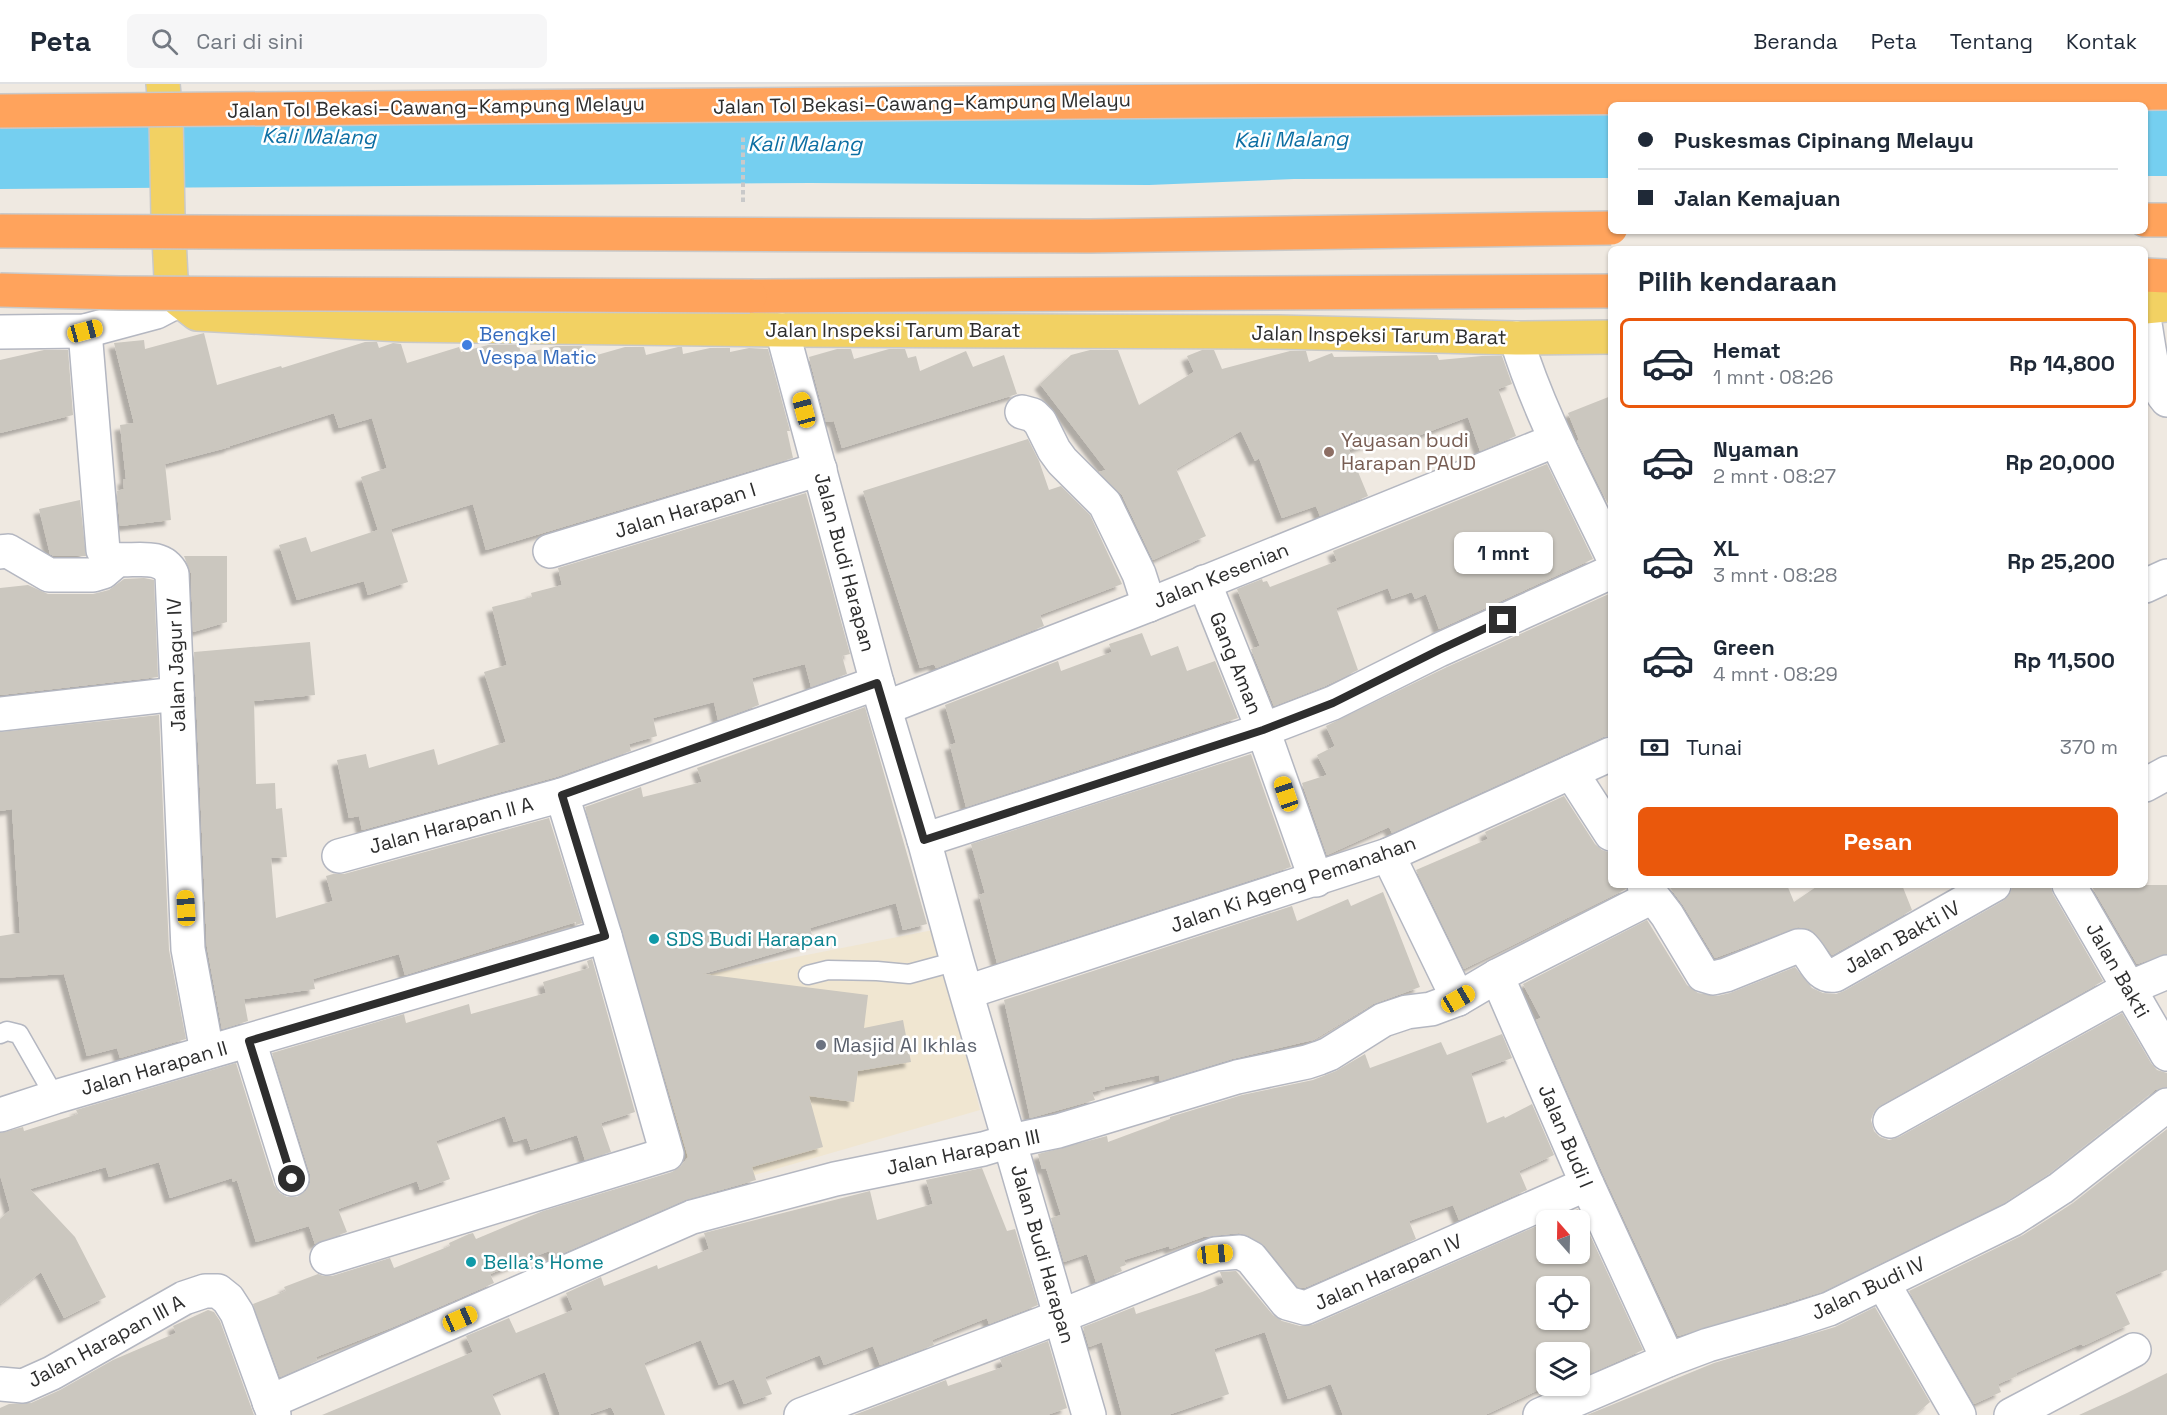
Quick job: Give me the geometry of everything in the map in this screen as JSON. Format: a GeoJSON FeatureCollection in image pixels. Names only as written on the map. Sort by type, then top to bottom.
{"type":"FeatureCollection","features":[{"type":"Feature","properties":{"kind":"highway","name":"Jalan Tol Bekasi–Cawang–Kampung Melayu"},"geometry":{"type":"LineString","coordinates":[[0,111],[2167,93]]}},
{"type":"Feature","properties":{"kind":"highway"},"geometry":{"type":"LineString","coordinates":[[2148,220],[2167,220]]}},
{"type":"Feature","properties":{"kind":"highway"},"geometry":{"type":"LineString","coordinates":[[0,231],[1090,236],[1608,228]]}},
{"type":"Feature","properties":{"kind":"highway"},"geometry":{"type":"LineString","coordinates":[[2148,275],[2167,276]]}},
{"type":"Feature","properties":{"kind":"highway"},"geometry":{"type":"LineString","coordinates":[[0,290],[132,293],[750,296],[1608,291]]}},
{"type":"Feature","properties":{"kind":"main road"},"geometry":{"type":"LineString","coordinates":[[163,84],[171,278],[179,300]]}},
{"type":"Feature","properties":{"kind":"main road","name":"Jalan Inspeksi Tarum Barat"},"geometry":{"type":"LineString","coordinates":[[179,300],[197,314],[402,325],[783,330],[1278,332],[1516,338],[1608,337]]}},
{"type":"Feature","properties":{"kind":"main road"},"geometry":{"type":"LineString","coordinates":[[2148,307],[2167,305]]}},
{"type":"Feature","properties":{"kind":"street"},"geometry":{"type":"LineString","coordinates":[[0,332],[85,331],[156,312],[179,300]]}},
{"type":"Feature","properties":{"kind":"street","name":"Jalan Budi Harapan"},"geometry":{"type":"LineString","coordinates":[[783,330],[881,696],[1089,1415]]}},
{"type":"Feature","properties":{"kind":"street"},"geometry":{"type":"LineString","coordinates":[[85,331],[101,544],[107,555],[117,560]]}},
{"type":"Feature","properties":{"kind":"street"},"geometry":{"type":"LineString","coordinates":[[1516,338],[1527,372],[1556,440],[1608,547]]}},
{"type":"Feature","properties":{"kind":"street"},"geometry":{"type":"LineString","coordinates":[[2148,341],[2153,369],[2162,395],[2167,400]]}},
{"type":"Feature","properties":{"kind":"street"},"geometry":{"type":"LineString","coordinates":[[1022,412],[1033,415],[1040,422],[1062,461],[1106,504],[1139,574],[1149,605]]}},
{"type":"Feature","properties":{"kind":"street","name":"Jalan Kesenian"},"geometry":{"type":"LineString","coordinates":[[881,696],[1149,605],[1556,440]]}},
{"type":"Feature","properties":{"kind":"street","name":"Jalan Harapan I"},"geometry":{"type":"LineString","coordinates":[[550,550],[820,469]]}},
{"type":"Feature","properties":{"kind":"street"},"geometry":{"type":"LineString","coordinates":[[0,552],[8,552],[49,575],[93,575],[103,572],[117,560]]}},
{"type":"Feature","properties":{"kind":"street","name":"Jalan Jagur IV"},"geometry":{"type":"LineString","coordinates":[[117,560],[155,560],[169,568],[173,582],[188,949],[207,1052]]}},
{"type":"Feature","properties":{"kind":"street"},"geometry":{"type":"LineString","coordinates":[[924,840],[1263,730],[1333,703],[1439,650],[1608,573]]}},
{"type":"Feature","properties":{"kind":"street"},"geometry":{"type":"LineString","coordinates":[[2148,585],[2167,576]]}},
{"type":"Feature","properties":{"kind":"street","name":"Gang Aman"},"geometry":{"type":"LineString","coordinates":[[1204,582],[1263,730],[1316,880]]}},
{"type":"Feature","properties":{"kind":"street"},"geometry":{"type":"LineString","coordinates":[[0,714],[177,694]]}},
{"type":"Feature","properties":{"kind":"street"},"geometry":{"type":"LineString","coordinates":[[327,1258],[668,1154],[562,795],[881,696]]}},
{"type":"Feature","properties":{"kind":"street","name":"Jalan Ki Ageng Pemanahan"},"geometry":{"type":"LineString","coordinates":[[967,992],[1388,855],[1608,755]]}},
{"type":"Feature","properties":{"kind":"street"},"geometry":{"type":"LineString","coordinates":[[2148,770],[2167,760]]}},
{"type":"Feature","properties":{"kind":"street"},"geometry":{"type":"LineString","coordinates":[[1571,772],[1608,829]]}},
{"type":"Feature","properties":{"kind":"street"},"geometry":{"type":"LineString","coordinates":[[2148,782],[2167,772]]}},
{"type":"Feature","properties":{"kind":"street","name":"Jalan Harapan II A"},"geometry":{"type":"LineString","coordinates":[[339,856],[562,795]]}},
{"type":"Feature","properties":{"kind":"street"},"geometry":{"type":"LineString","coordinates":[[1388,855],[1458,999]]}},
{"type":"Feature","properties":{"kind":"street","name":"Jalan Bakti IV"},"geometry":{"type":"LineString","coordinates":[[1648,891],[1667,915],[1703,975],[1713,978],[1798,946],[1802,946],[1821,973],[1828,976],[1835,975],[1989,888]]}},
{"type":"Feature","properties":{"kind":"street","name":"Jalan Bakti"},"geometry":{"type":"LineString","coordinates":[[2071,888],[2167,1054]]}},
{"type":"Feature","properties":{"kind":"street","name":"Jalan Harapan III"},"geometry":{"type":"LineString","coordinates":[[271,1409],[692,1217],[835,1179],[1058,1131],[1237,1077],[1306,1062],[1329,1054],[1383,1020],[1407,1012],[1431,1009],[1458,999],[1648,891]]}},
{"type":"Feature","properties":{"kind":"street","name":"Jalan Harapan II"},"geometry":{"type":"LineString","coordinates":[[0,1115],[605,936]]}},
{"type":"Feature","properties":{"kind":"street"},"geometry":{"type":"LineString","coordinates":[[1890,1122],[2129,988],[2167,972]]}},
{"type":"Feature","properties":{"kind":"street","name":"Jalan Budi I"},"geometry":{"type":"LineString","coordinates":[[1497,976],[1587,1184],[1668,1360]]}},
{"type":"Feature","properties":{"kind":"street"},"geometry":{"type":"LineString","coordinates":[[249,1041],[292,1179]]}},
{"type":"Feature","properties":{"kind":"street","name":"Jalan Budi IV"},"geometry":{"type":"LineString","coordinates":[[1540,1415],[1708,1345],[1829,1309],[2013,1219],[2061,1188],[2167,1105]]}},
{"type":"Feature","properties":{"kind":"street","name":"Jalan Harapan IV"},"geometry":{"type":"LineString","coordinates":[[801,1415],[1215,1254],[1240,1252],[1251,1258],[1287,1303],[1305,1308],[1587,1184]]}},
{"type":"Feature","properties":{"kind":"street"},"geometry":{"type":"LineString","coordinates":[[1883,1283],[1959,1415]]}},
{"type":"Feature","properties":{"kind":"street","name":"Jalan Harapan III A"},"geometry":{"type":"LineString","coordinates":[[0,1384],[23,1386],[78,1359],[184,1298],[205,1291],[218,1291],[228,1299],[237,1313],[271,1409]]}},
{"type":"Feature","properties":{"kind":"street"},"geometry":{"type":"LineString","coordinates":[[2011,1415],[2134,1350]]}},
{"type":"Feature","properties":{"kind":"lane"},"geometry":{"type":"LineString","coordinates":[[807,975],[828,970],[877,971],[909,975],[957,960]]}},
{"type":"Feature","properties":{"kind":"lane"},"geometry":{"type":"LineString","coordinates":[[0,1034],[7,1031],[19,1034],[55,1097]]}},
{"type":"Feature","properties":{"kind":"path"},"geometry":{"type":"LineString","coordinates":[[743,203],[744,135]]}},
{"type":"Feature","properties":{"kind":"shaded area"},"geometry":{"type":"Polygon","coordinates":[[[679,884],[705,975],[933,930],[980,1110],[696,1192],[615,903],[679,884]]]}},
{"type":"Feature","properties":{"kind":"water","name":"Kali Malang"},"geometry":{"type":"Polygon","coordinates":[[[2167,93],[2167,176],[2148,176],[2148,102],[1608,102],[1608,178],[1294,179],[1149,185],[810,183],[0,189],[0,119],[2167,93]]]}},
{"type":"Feature","properties":{"kind":"building"},"geometry":{"type":"Polygon","coordinates":[[[204,333],[217,385],[281,366],[282,368],[365,342],[377,342],[379,348],[393,343],[401,344],[407,363],[459,347],[461,352],[488,345],[519,345],[521,354],[556,346],[582,346],[584,355],[596,352],[597,355],[625,347],[644,347],[646,355],[678,347],[682,347],[683,354],[710,348],[730,348],[730,352],[749,348],[768,349],[790,431],[787,431],[793,458],[486,550],[473,504],[391,529],[408,582],[368,595],[364,581],[297,600],[279,545],[306,537],[311,552],[378,530],[361,477],[387,468],[372,418],[339,428],[334,413],[230,447],[165,464],[171,520],[120,526],[117,491],[124,489],[123,479],[126,479],[120,425],[134,423],[114,343],[144,340],[145,349],[204,333]]]}},
{"type":"Feature","properties":{"kind":"building"},"geometry":{"type":"Polygon","coordinates":[[[837,349],[851,349],[854,359],[889,349],[905,349],[908,358],[916,356],[920,371],[966,351],[973,367],[1004,355],[1017,394],[842,448],[834,421],[826,422],[809,357],[837,349]]]}},
{"type":"Feature","properties":{"kind":"building"},"geometry":{"type":"Polygon","coordinates":[[[44,350],[68,350],[73,415],[0,433],[0,360],[44,350]]]}},
{"type":"Feature","properties":{"kind":"building"},"geometry":{"type":"Polygon","coordinates":[[[1090,350],[1118,350],[1139,405],[1194,372],[1187,356],[1202,350],[1214,350],[1222,369],[1290,351],[1306,351],[1309,362],[1332,353],[1334,357],[1437,355],[1439,360],[1502,356],[1512,384],[1498,389],[1516,436],[1480,451],[1468,417],[1399,443],[1396,434],[1349,450],[1368,496],[1320,516],[1316,506],[1282,518],[1259,458],[1255,461],[1241,431],[1176,469],[1206,536],[1153,560],[1122,495],[1099,472],[1106,470],[1040,384],[1071,355],[1090,350]]]}},
{"type":"Feature","properties":{"kind":"building"},"geometry":{"type":"Polygon","coordinates":[[[1608,397],[1608,504],[1577,441],[1579,440],[1568,413],[1608,397]]]}},
{"type":"Feature","properties":{"kind":"building"},"geometry":{"type":"Polygon","coordinates":[[[1028,439],[1049,490],[1061,486],[1090,515],[1122,584],[1040,615],[1044,626],[936,668],[934,664],[920,668],[863,491],[1028,439]]]}},
{"type":"Feature","properties":{"kind":"building"},"geometry":{"type":"Polygon","coordinates":[[[1547,464],[1593,559],[1439,629],[1426,594],[1415,599],[1412,592],[1392,599],[1388,588],[1336,608],[1358,670],[1274,706],[1251,649],[1260,646],[1237,589],[1262,579],[1263,582],[1267,581],[1270,587],[1337,561],[1333,551],[1547,464]]]}},
{"type":"Feature","properties":{"kind":"building"},"geometry":{"type":"Polygon","coordinates":[[[806,493],[850,654],[842,656],[847,674],[811,687],[805,664],[752,678],[759,705],[718,720],[714,702],[653,718],[657,736],[629,744],[631,751],[556,777],[362,830],[359,816],[349,818],[337,760],[366,754],[369,768],[434,749],[438,765],[506,742],[484,672],[507,665],[492,607],[532,597],[531,593],[562,585],[558,568],[806,493]]]}},
{"type":"Feature","properties":{"kind":"building"},"geometry":{"type":"Polygon","coordinates":[[[80,500],[86,556],[50,554],[39,509],[80,500]]]}},
{"type":"Feature","properties":{"kind":"building"},"geometry":{"type":"Polygon","coordinates":[[[184,556],[227,556],[227,622],[193,632],[191,573],[184,556]]]}},
{"type":"Feature","properties":{"kind":"building"},"geometry":{"type":"Polygon","coordinates":[[[124,579],[154,580],[158,677],[0,695],[0,588],[28,585],[48,594],[93,594],[109,590],[124,579]]]}},
{"type":"Feature","properties":{"kind":"building"},"geometry":{"type":"Polygon","coordinates":[[[1608,594],[1608,736],[1392,833],[1389,827],[1327,855],[1302,783],[1327,775],[1317,755],[1335,746],[1326,726],[1447,667],[1608,594]]]}},
{"type":"Feature","properties":{"kind":"building"},"geometry":{"type":"Polygon","coordinates":[[[1142,633],[1151,656],[1178,646],[1187,671],[1215,661],[1238,718],[966,807],[950,745],[956,743],[945,705],[1058,661],[1061,671],[1112,652],[1109,644],[1142,633]]]}},
{"type":"Feature","properties":{"kind":"building"},"geometry":{"type":"Polygon","coordinates":[[[310,642],[315,695],[254,701],[256,784],[275,783],[276,809],[282,808],[287,857],[271,858],[276,918],[333,901],[326,876],[344,874],[549,818],[582,923],[576,925],[576,922],[405,975],[399,954],[313,979],[315,989],[244,999],[248,1021],[222,1029],[207,947],[194,652],[310,642]]]}},
{"type":"Feature","properties":{"kind":"building"},"geometry":{"type":"Polygon","coordinates":[[[865,707],[927,924],[903,930],[896,903],[810,928],[814,942],[703,974],[868,995],[864,1028],[903,1020],[911,1062],[858,1071],[854,1102],[809,1096],[823,1147],[752,1167],[756,1180],[685,1200],[552,1258],[549,1251],[490,1274],[494,1283],[393,1327],[316,1357],[317,1361],[280,1377],[253,1304],[286,1291],[284,1287],[318,1274],[332,1276],[390,1258],[394,1268],[450,1246],[449,1243],[469,1234],[473,1233],[476,1239],[543,1211],[672,1172],[681,1166],[688,1157],[585,807],[641,787],[643,797],[702,782],[697,768],[865,707]]]}},
{"type":"Feature","properties":{"kind":"building"},"geometry":{"type":"Polygon","coordinates":[[[159,715],[169,950],[186,1039],[120,1058],[117,1048],[87,1056],[64,974],[0,978],[0,936],[20,933],[12,809],[0,811],[0,732],[159,715]]]}},
{"type":"Feature","properties":{"kind":"building"},"geometry":{"type":"Polygon","coordinates":[[[1251,754],[1291,867],[997,963],[979,895],[985,893],[971,844],[1251,754]]]}},
{"type":"Feature","properties":{"kind":"building"},"geometry":{"type":"Polygon","coordinates":[[[1564,796],[1595,844],[1608,852],[1608,888],[1626,889],[1464,969],[1416,870],[1488,839],[1485,832],[1564,796]]]}},
{"type":"Feature","properties":{"kind":"building"},"geometry":{"type":"Polygon","coordinates":[[[2148,885],[2167,885],[2167,954],[2137,964],[2093,888],[2148,888],[2148,885]]]}},
{"type":"Feature","properties":{"kind":"building"},"geometry":{"type":"Polygon","coordinates":[[[1670,888],[1788,888],[1794,902],[1815,888],[1903,888],[1912,910],[1832,955],[1815,933],[1798,927],[1715,958],[1670,888]]]}},
{"type":"Feature","properties":{"kind":"building"},"geometry":{"type":"Polygon","coordinates":[[[2012,888],[2051,888],[2103,981],[1881,1105],[1874,1111],[1871,1120],[1874,1131],[1880,1137],[1889,1140],[1899,1137],[2122,1013],[2151,1063],[2157,1070],[2167,1073],[2167,1087],[2155,1090],[2050,1173],[2004,1203],[1822,1292],[1678,1336],[1604,1176],[1536,1020],[1541,1018],[1523,984],[1647,920],[1687,985],[1698,993],[1717,996],[1730,993],[1795,967],[1812,988],[1823,993],[1836,994],[2003,901],[2012,888]]]}},
{"type":"Feature","properties":{"kind":"building"},"geometry":{"type":"Polygon","coordinates":[[[1383,892],[1420,987],[1373,1004],[1313,1040],[1232,1059],[1160,1081],[1159,1075],[1105,1087],[1105,1089],[1092,1092],[1095,1100],[1030,1118],[1004,1000],[1292,906],[1297,921],[1348,899],[1351,906],[1383,892]]]}},
{"type":"Feature","properties":{"kind":"building"},"geometry":{"type":"Polygon","coordinates":[[[592,959],[635,1112],[601,1123],[611,1152],[585,1160],[577,1135],[531,1150],[527,1138],[514,1142],[505,1116],[436,1141],[450,1179],[420,1190],[417,1181],[338,1209],[347,1232],[315,1244],[309,1226],[256,1242],[237,1180],[233,1182],[232,1178],[170,1198],[159,1162],[109,1177],[106,1167],[30,1189],[75,1237],[106,1297],[64,1318],[41,1272],[0,1304],[0,1219],[10,1210],[0,1175],[0,1133],[23,1127],[24,1131],[78,1114],[76,1110],[236,1063],[274,1185],[280,1193],[287,1197],[297,1197],[306,1191],[310,1183],[310,1174],[272,1053],[404,1014],[406,1023],[469,1004],[471,1014],[546,993],[543,982],[589,968],[587,961],[592,959]]]}},
{"type":"Feature","properties":{"kind":"building"},"geometry":{"type":"Polygon","coordinates":[[[1502,1034],[1512,1058],[1471,1073],[1487,1123],[1504,1116],[1505,1118],[1532,1104],[1554,1155],[1519,1171],[1527,1190],[1459,1220],[1453,1205],[1409,1221],[1416,1239],[1304,1288],[1298,1287],[1265,1246],[1239,1233],[1203,1237],[1170,1249],[1169,1246],[1124,1260],[1126,1265],[1120,1267],[1122,1271],[1096,1282],[1087,1254],[1064,1262],[1051,1218],[1061,1215],[1046,1168],[1042,1169],[1038,1154],[1107,1136],[1108,1142],[1170,1119],[1170,1117],[1242,1095],[1313,1080],[1336,1071],[1365,1054],[1370,1068],[1441,1042],[1447,1055],[1502,1034]]]}},
{"type":"Feature","properties":{"kind":"building"},"geometry":{"type":"Polygon","coordinates":[[[2167,1129],[2167,1270],[2115,1292],[2130,1324],[2016,1373],[2017,1376],[1998,1384],[2001,1392],[1974,1404],[1909,1291],[2023,1235],[2073,1203],[2167,1129]]]}},
{"type":"Feature","properties":{"kind":"building"},"geometry":{"type":"Polygon","coordinates":[[[982,1168],[1007,1231],[1015,1229],[1038,1305],[989,1324],[987,1318],[932,1340],[934,1345],[880,1365],[873,1346],[824,1365],[820,1355],[765,1377],[772,1394],[744,1404],[734,1379],[719,1385],[701,1340],[644,1363],[665,1415],[615,1415],[611,1407],[588,1415],[560,1415],[545,1372],[492,1394],[501,1415],[322,1415],[473,1352],[466,1336],[509,1318],[516,1333],[573,1310],[566,1293],[601,1277],[604,1286],[657,1265],[658,1269],[709,1249],[704,1233],[870,1191],[877,1220],[933,1204],[926,1180],[982,1168]]]}},
{"type":"Feature","properties":{"kind":"building"},"geometry":{"type":"Polygon","coordinates":[[[1536,1226],[1536,1264],[1590,1264],[1590,1235],[1643,1350],[1590,1374],[1590,1342],[1536,1342],[1536,1391],[1485,1415],[1343,1415],[1331,1384],[1288,1399],[1265,1332],[1214,1349],[1229,1394],[1168,1415],[1122,1415],[1102,1342],[1089,1347],[1083,1327],[1134,1307],[1136,1314],[1202,1292],[1224,1283],[1220,1272],[1236,1271],[1273,1315],[1282,1321],[1300,1326],[1312,1325],[1536,1226]]]}},
{"type":"Feature","properties":{"kind":"building"},"geometry":{"type":"Polygon","coordinates":[[[1875,1307],[1930,1402],[1915,1415],[1587,1415],[1714,1363],[1835,1327],[1875,1307]]]}},
{"type":"Feature","properties":{"kind":"building"},"geometry":{"type":"Polygon","coordinates":[[[208,1310],[214,1312],[220,1321],[254,1415],[0,1415],[0,1408],[9,1404],[31,1403],[60,1390],[113,1360],[176,1333],[173,1326],[208,1310]]]}},
{"type":"Feature","properties":{"kind":"building"},"geometry":{"type":"Polygon","coordinates":[[[1048,1341],[1067,1408],[1047,1415],[854,1415],[946,1380],[948,1386],[1003,1367],[1000,1359],[1048,1341]]]}},
{"type":"Feature","properties":{"kind":"building"},"geometry":{"type":"Polygon","coordinates":[[[2167,1373],[2167,1415],[2079,1415],[2127,1393],[2167,1373]]]}},
{"type":"Feature","properties":{"kind":"place","name":"Bengkel Vespa Matic"},"geometry":{"type":"Point","coordinates":[467,345]}},
{"type":"Feature","properties":{"kind":"place","name":"Yayasan budi Harapan PAUD"},"geometry":{"type":"Point","coordinates":[1329,452]}},
{"type":"Feature","properties":{"kind":"place","name":"SDS Budi Harapan"},"geometry":{"type":"Point","coordinates":[654,939]}},
{"type":"Feature","properties":{"kind":"place","name":"Masjid Al Ikhlas"},"geometry":{"type":"Point","coordinates":[821,1045]}},
{"type":"Feature","properties":{"kind":"place","name":"Bella's Home"},"geometry":{"type":"Point","coordinates":[471,1262]}},
{"type":"Feature","properties":{"kind":"route"},"geometry":{"type":"LineString","coordinates":[[292,1179],[249,1041],[605,936],[562,795],[877,683],[924,840],[1263,730],[1333,703],[1503,620]]}}]}
